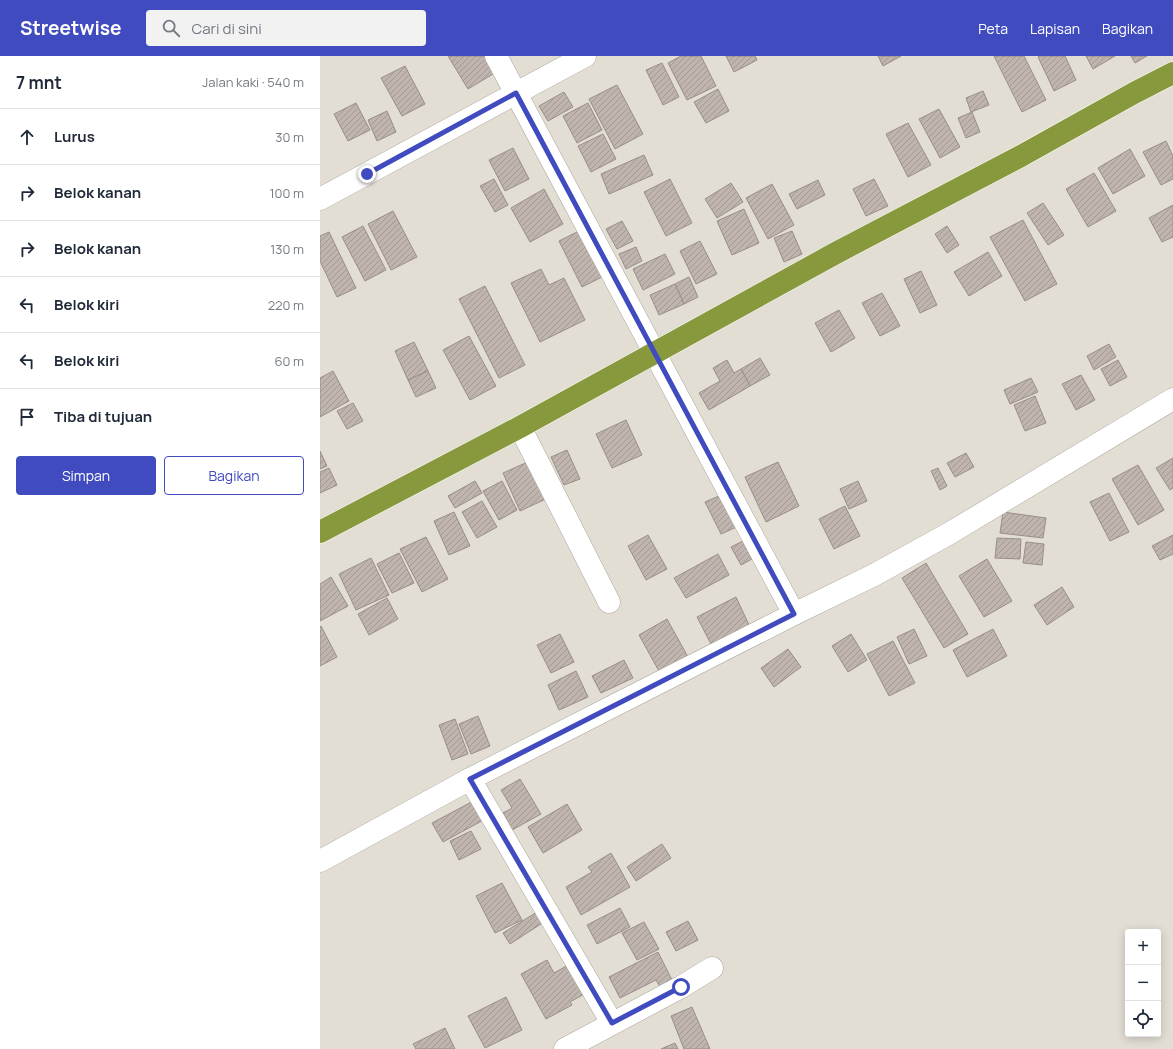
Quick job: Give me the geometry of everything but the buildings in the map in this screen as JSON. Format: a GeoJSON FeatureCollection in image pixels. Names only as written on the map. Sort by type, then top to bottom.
{"type":"FeatureCollection","features":[{"type":"Feature","properties":{"kind":"highway"},"geometry":{"type":"LineString","coordinates":[[320,532],[520,427],[834,254],[1021,156],[1173,73]]}},
{"type":"Feature","properties":{"kind":"street"},"geometry":{"type":"LineString","coordinates":[[496,56],[656,353],[794,614]]}},
{"type":"Feature","properties":{"kind":"street"},"geometry":{"type":"LineString","coordinates":[[320,199],[585,56]]}},
{"type":"Feature","properties":{"kind":"street"},"geometry":{"type":"LineString","coordinates":[[320,861],[470,779],[794,614],[874,575],[950,533],[1173,399]]}},
{"type":"Feature","properties":{"kind":"street"},"geometry":{"type":"LineString","coordinates":[[520,427],[608,602]]}},
{"type":"Feature","properties":{"kind":"street"},"geometry":{"type":"LineString","coordinates":[[470,779],[612,1023]]}},
{"type":"Feature","properties":{"kind":"street"},"geometry":{"type":"LineString","coordinates":[[565,1049],[681,987],[712,968]]}},
{"type":"Feature","properties":{"kind":"route"},"geometry":{"type":"LineString","coordinates":[[367,174],[516,93],[794,614],[470,779],[612,1023],[681,987]]}}]}
